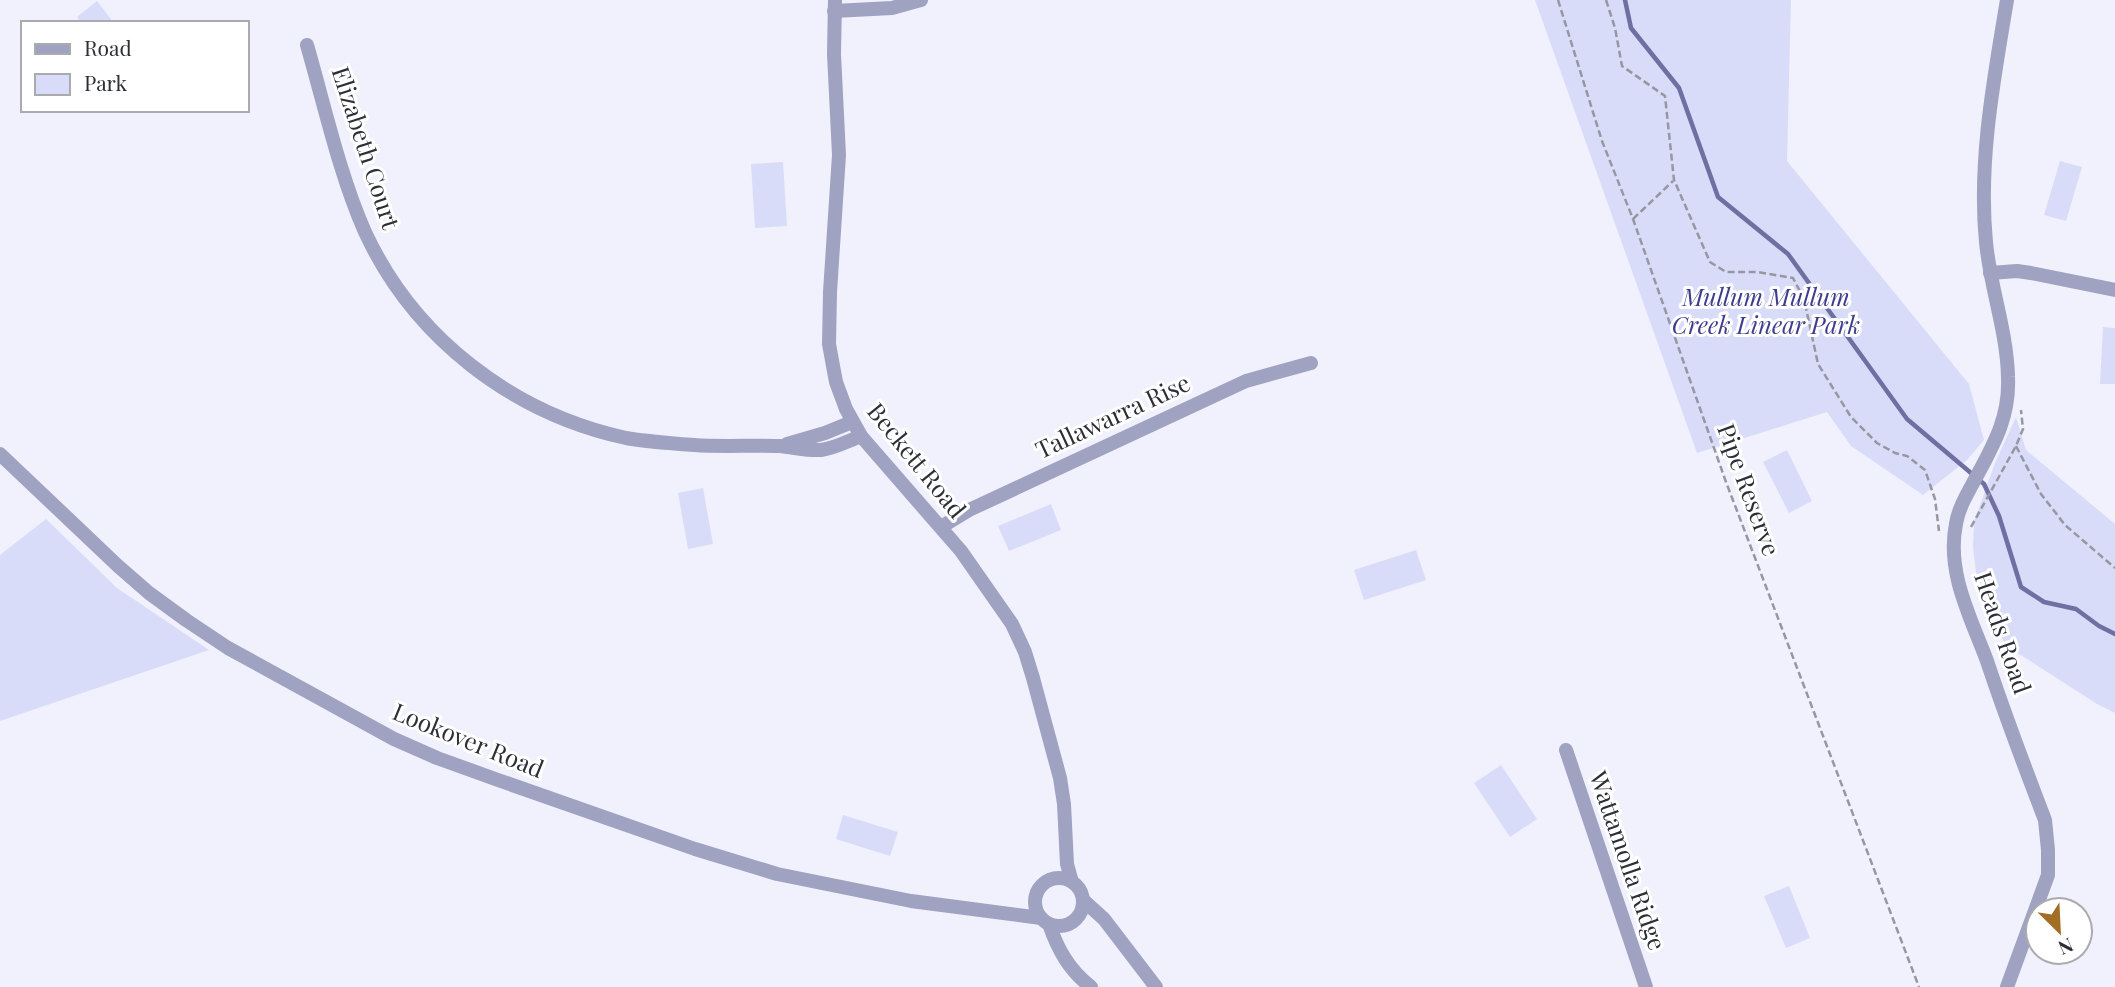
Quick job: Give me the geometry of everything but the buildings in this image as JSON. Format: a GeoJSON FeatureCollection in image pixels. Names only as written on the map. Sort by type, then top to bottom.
{"type":"FeatureCollection","features":[{"type":"Feature","properties":{"kind":"street"},"geometry":{"type":"LineString","coordinates":[[834,6],[892,8],[921,0]]}},
{"type":"Feature","properties":{"kind":"street","name":"Heads Road"},"geometry":{"type":"LineString","coordinates":[[2007,0],[1992,103],[1984,213],[1990,273],[2009,381],[2004,423],[1959,509],[1954,544],[1959,590],[2045,820],[2048,875],[2007,987]]}},
{"type":"Feature","properties":{"kind":"street","name":"Beckett Road"},"geometry":{"type":"LineString","coordinates":[[834,6],[839,155],[829,344],[836,382],[852,422],[861,436],[961,551],[1012,624],[1025,652],[1060,778],[1065,804],[1067,864],[1072,882]]}},
{"type":"Feature","properties":{"kind":"street","name":"Elizabeth Court"},"geometry":{"type":"LineString","coordinates":[[307,45],[348,184],[365,231],[383,265],[429,328],[449,348],[506,391],[550,413],[601,432],[656,442],[823,450],[861,436]]}},
{"type":"Feature","properties":{"kind":"street"},"geometry":{"type":"LineString","coordinates":[[1990,273],[2017,271],[2115,290]]}},
{"type":"Feature","properties":{"kind":"street","name":"Tallawarra Rise"},"geometry":{"type":"LineString","coordinates":[[941,527],[969,510],[1246,381],[1311,363]]}},
{"type":"Feature","properties":{"kind":"street","name":"Elizabeth Court"},"geometry":{"type":"LineString","coordinates":[[779,446],[852,422]]}},
{"type":"Feature","properties":{"kind":"street","name":"Lookover Road"},"geometry":{"type":"LineString","coordinates":[[0,454],[118,566],[186,620],[238,654],[394,739],[498,780],[695,849],[777,874],[911,901],[996,911],[1045,921]]}},
{"type":"Feature","properties":{"kind":"street","name":"Wattamolla Ridge"},"geometry":{"type":"LineString","coordinates":[[1566,750],[1646,987]]}},
{"type":"Feature","properties":{"kind":"street","name":"Beckett Road"},"geometry":{"type":"LineString","coordinates":[[1054,878],[1065,841]]}},
{"type":"Feature","properties":{"kind":"street"},"geometry":{"type":"LineString","coordinates":[[1065,959],[1063,941],[1070,923],[1082,908],[1083,900],[1079,889],[1072,882],[1054,878],[1041,885],[1035,899],[1037,912],[1045,921],[1056,943],[1065,959],[1071,969],[1091,987]]}},
{"type":"Feature","properties":{"kind":"street","name":"Lookover Road"},"geometry":{"type":"LineString","coordinates":[[996,911],[1035,899]]}},
{"type":"Feature","properties":{"kind":"street"},"geometry":{"type":"LineString","coordinates":[[1083,900],[1104,919],[1156,987]]}},
{"type":"Feature","properties":{"kind":"street"},"geometry":{"type":"LineString","coordinates":[[1045,921],[1070,923],[1104,919]]}},
{"type":"Feature","properties":{"kind":"path","name":"Pipe Reserve"},"geometry":{"type":"LineString","coordinates":[[1558,0],[1602,141],[1633,219],[1726,482],[1919,987]]}},
{"type":"Feature","properties":{"kind":"path"},"geometry":{"type":"LineString","coordinates":[[1606,0],[1615,28],[1622,66],[1665,96],[1674,180],[1710,262],[1726,272],[1757,272],[1793,278],[1804,299],[1818,365],[1851,417],[1877,443],[1895,453],[1908,456],[1926,470],[1935,499],[1941,540],[1954,544]]}},
{"type":"Feature","properties":{"kind":"path"},"geometry":{"type":"LineString","coordinates":[[1633,219],[1674,180]]}},
{"type":"Feature","properties":{"kind":"path"},"geometry":{"type":"LineString","coordinates":[[1970,537],[1971,527],[2016,446],[2041,494],[2064,525],[2115,568]]}},
{"type":"Feature","properties":{"kind":"green space","name":"Mullum Mullum Creek Linear Park"},"geometry":{"type":"Polygon","coordinates":[[[1535,0],[1791,0],[1787,161],[1969,384],[1984,440],[1967,460],[1923,495],[1851,446],[1827,412],[1697,453],[1535,0]]]}},
{"type":"Feature","properties":{"kind":"green space"},"geometry":{"type":"Polygon","coordinates":[[[97,1],[112,21],[80,21],[77,17],[97,1]]]}},
{"type":"Feature","properties":{"kind":"green space"},"geometry":{"type":"Polygon","coordinates":[[[2060,161],[2082,167],[2066,221],[2044,215],[2060,161]]]}},
{"type":"Feature","properties":{"kind":"green space"},"geometry":{"type":"Polygon","coordinates":[[[783,162],[787,226],[755,228],[751,164],[783,162]]]}},
{"type":"Feature","properties":{"kind":"green space"},"geometry":{"type":"Polygon","coordinates":[[[2103,327],[2115,328],[2115,384],[2100,384],[2103,327]]]}},
{"type":"Feature","properties":{"kind":"green space"},"geometry":{"type":"Polygon","coordinates":[[[2016,417],[2026,450],[2115,524],[2115,713],[2005,645],[1977,581],[1973,547],[1974,522],[1995,463],[2016,417]]]}},
{"type":"Feature","properties":{"kind":"green space"},"geometry":{"type":"Polygon","coordinates":[[[1787,450],[1812,501],[1789,513],[1763,462],[1787,450]]]}},
{"type":"Feature","properties":{"kind":"green space"},"geometry":{"type":"Polygon","coordinates":[[[703,488],[713,544],[688,549],[678,493],[703,488]]]}},
{"type":"Feature","properties":{"kind":"green space"},"geometry":{"type":"Polygon","coordinates":[[[1051,504],[1061,530],[1009,551],[998,526],[1051,504]]]}},
{"type":"Feature","properties":{"kind":"green space"},"geometry":{"type":"Polygon","coordinates":[[[46,519],[117,588],[209,650],[0,721],[0,555],[46,519]]]}},
{"type":"Feature","properties":{"kind":"green space"},"geometry":{"type":"Polygon","coordinates":[[[1416,550],[1426,580],[1364,600],[1354,570],[1416,550]]]}},
{"type":"Feature","properties":{"kind":"green space"},"geometry":{"type":"Polygon","coordinates":[[[1501,765],[1537,819],[1510,837],[1474,783],[1501,765]]]}},
{"type":"Feature","properties":{"kind":"green space"},"geometry":{"type":"Polygon","coordinates":[[[843,815],[898,832],[890,856],[836,839],[843,815]]]}},
{"type":"Feature","properties":{"kind":"green space"},"geometry":{"type":"Polygon","coordinates":[[[1789,886],[1810,938],[1786,948],[1764,896],[1789,886]]]}},
{"type":"Feature","properties":{"kind":"waterway"},"geometry":{"type":"LineString","coordinates":[[1625,0],[1631,28],[1679,88],[1718,197],[1788,254],[1907,419],[1984,484],[1999,516],[2021,587],[2044,602],[2076,609],[2115,634]]}}]}
